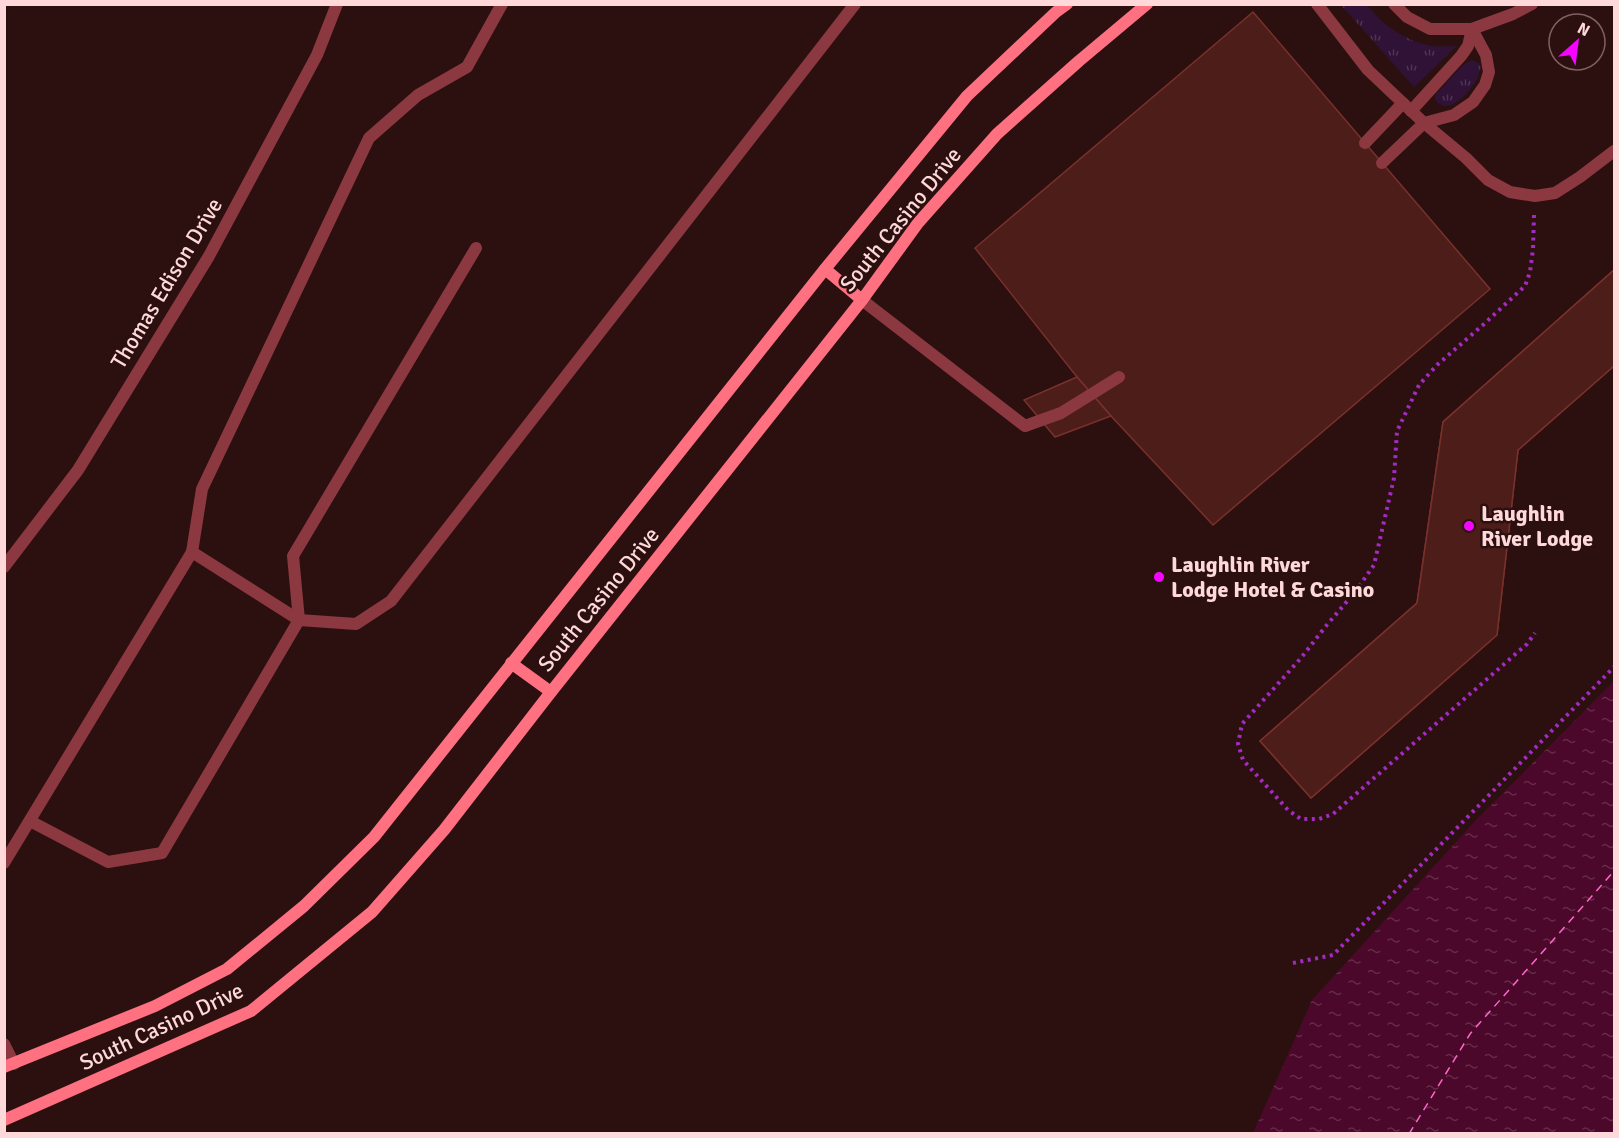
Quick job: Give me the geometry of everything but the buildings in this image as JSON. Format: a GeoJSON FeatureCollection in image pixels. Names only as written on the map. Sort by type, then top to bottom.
{"type":"FeatureCollection","features":[{"type":"Feature","properties":{"kind":"main road","name":"South Casino Drive"},"geometry":{"type":"LineString","coordinates":[[9,1066],[155,1006],[227,969],[304,906],[374,837],[825,269],[967,96],[1067,4]]}},
{"type":"Feature","properties":{"kind":"main road","name":"South Casino Drive"},"geometry":{"type":"LineString","coordinates":[[4,1120],[250,1011],[372,912],[444,830],[862,300],[918,223],[997,134],[1078,61],[1147,4]]}},
{"type":"Feature","properties":{"kind":"main road"},"geometry":{"type":"LineString","coordinates":[[825,269],[862,300]]}},
{"type":"Feature","properties":{"kind":"main road"},"geometry":{"type":"LineString","coordinates":[[511,663],[551,692]]}},
{"type":"Feature","properties":{"kind":"street","name":"Thomas Edison Drive"},"geometry":{"type":"LineString","coordinates":[[4,567],[78,470],[209,256],[317,55],[337,4]]}},
{"type":"Feature","properties":{"kind":"street"},"geometry":{"type":"LineString","coordinates":[[4,863],[192,552],[202,489],[369,138],[418,95],[467,67],[502,4]]}},
{"type":"Feature","properties":{"kind":"street"},"geometry":{"type":"LineString","coordinates":[[192,552],[299,620],[356,624],[391,601],[855,4]]}},
{"type":"Feature","properties":{"kind":"street"},"geometry":{"type":"LineString","coordinates":[[1317,4],[1368,70],[1488,180],[1510,192],[1535,196],[1555,193],[1614,151]]}},
{"type":"Feature","properties":{"kind":"street"},"geometry":{"type":"LineString","coordinates":[[1394,4],[1407,17],[1430,29],[1472,28],[1513,14],[1532,4]]}},
{"type":"Feature","properties":{"kind":"street"},"geometry":{"type":"LineString","coordinates":[[1365,143],[1461,56],[1468,46],[1472,28]]}},
{"type":"Feature","properties":{"kind":"street"},"geometry":{"type":"LineString","coordinates":[[1382,163],[1424,123],[1454,115],[1473,102],[1485,85],[1489,72],[1486,55],[1472,28]]}},
{"type":"Feature","properties":{"kind":"street"},"geometry":{"type":"LineString","coordinates":[[30,821],[108,862],[162,853],[299,620],[293,556],[476,248]]}},
{"type":"Feature","properties":{"kind":"street"},"geometry":{"type":"LineString","coordinates":[[862,300],[1025,426],[1061,413],[1119,377]]}},
{"type":"Feature","properties":{"kind":"street"},"geometry":{"type":"LineString","coordinates":[[4,1044],[9,1066]]}},
{"type":"Feature","properties":{"kind":"path"},"geometry":{"type":"LineString","coordinates":[[1535,196],[1533,249],[1530,272],[1525,286],[1437,365],[1419,385],[1397,431],[1394,478],[1374,565],[1301,658],[1242,724],[1238,744],[1243,760],[1288,810],[1301,819],[1318,819],[1333,814],[1527,644],[1535,633]]}},
{"type":"Feature","properties":{"kind":"path"},"geometry":{"type":"LineString","coordinates":[[1293,963],[1333,955],[1614,667]]}},
{"type":"Feature","properties":{"kind":"green space"},"geometry":{"type":"Polygon","coordinates":[[[1341,5],[1367,5],[1388,26],[1422,44],[1457,46],[1414,87],[1341,5]]]}},
{"type":"Feature","properties":{"kind":"green space"},"geometry":{"type":"Polygon","coordinates":[[[1471,60],[1479,63],[1481,67],[1473,86],[1457,102],[1445,106],[1440,104],[1435,99],[1436,94],[1461,67],[1471,60]]]}},
{"type":"Feature","properties":{"kind":"water"},"geometry":{"type":"Polygon","coordinates":[[[1614,681],[1614,1133],[1253,1133],[1312,1000],[1476,820],[1614,681]]]}},
{"type":"Feature","properties":{"kind":"ferry route"},"geometry":{"type":"LineString","coordinates":[[1409,1134],[1470,1034],[1614,871]]}},
{"type":"Feature","properties":{"kind":"place","name":"Laughlin River Lodge"},"geometry":{"type":"Point","coordinates":[1469,526]}},
{"type":"Feature","properties":{"kind":"place","name":"Laughlin River Lodge Hotel & Casino"},"geometry":{"type":"Point","coordinates":[1159,577]}}]}
